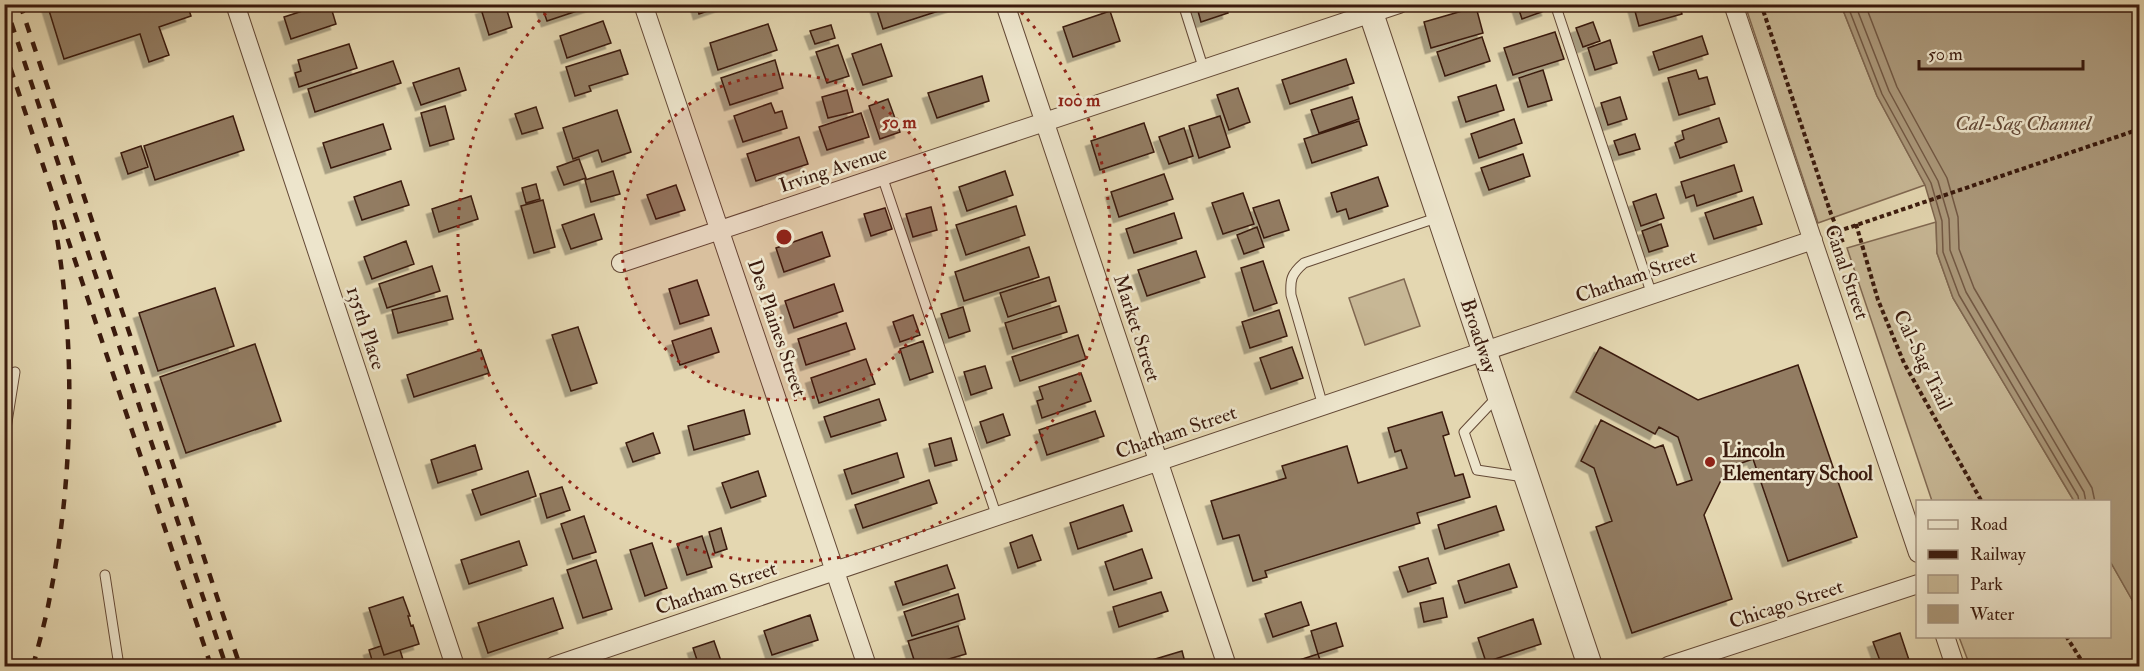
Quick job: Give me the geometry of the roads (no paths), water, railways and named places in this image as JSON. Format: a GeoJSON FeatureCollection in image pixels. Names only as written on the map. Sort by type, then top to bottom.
{"type":"FeatureCollection","features":[{"type":"Feature","properties":{"kind":"street","name":"135th Place"},"geometry":{"type":"LineString","coordinates":[[235,4],[455,666]]}},
{"type":"Feature","properties":{"kind":"street","name":"Des Plaines Street"},"geometry":{"type":"LineString","coordinates":[[643,4],[867,666]]}},
{"type":"Feature","properties":{"kind":"street","name":"Market Street"},"geometry":{"type":"LineString","coordinates":[[1005,4],[1227,666]]}},
{"type":"Feature","properties":{"kind":"street","name":"Irving Avenue"},"geometry":{"type":"LineString","coordinates":[[621,263],[1204,70],[1370,9],[1400,4]]}},
{"type":"Feature","properties":{"kind":"street","name":"Canal Street"},"geometry":{"type":"LineString","coordinates":[[1733,4],[1916,550]]}},
{"type":"Feature","properties":{"kind":"street","name":"Broadway"},"geometry":{"type":"LineString","coordinates":[[1370,9],[1590,666]]}},
{"type":"Feature","properties":{"kind":"street","name":"Chatham Street"},"geometry":{"type":"LineString","coordinates":[[554,666],[1813,240]]}},
{"type":"Feature","properties":{"kind":"street","name":"Chicago Street"},"geometry":{"type":"LineString","coordinates":[[1668,666],[1916,584]]}},
{"type":"Feature","properties":{"kind":"street"},"geometry":{"type":"LineString","coordinates":[[1946,638],[1955,666]]}},
{"type":"Feature","properties":{"kind":"lane"},"geometry":{"type":"LineString","coordinates":[[1183,4],[1204,70]]}},
{"type":"Feature","properties":{"kind":"lane"},"geometry":{"type":"LineString","coordinates":[[1555,4],[1652,295]]}},
{"type":"Feature","properties":{"kind":"lane"},"geometry":{"type":"LineString","coordinates":[[882,176],[997,517]]}},
{"type":"Feature","properties":{"kind":"lane"},"geometry":{"type":"LineString","coordinates":[[1323,406],[1291,296],[1290,280],[1294,272],[1304,263],[1439,217]]}},
{"type":"Feature","properties":{"kind":"lane"},"geometry":{"type":"LineString","coordinates":[[4,441],[15,372]]}},
{"type":"Feature","properties":{"kind":"lane"},"geometry":{"type":"LineString","coordinates":[[1498,395],[1464,432],[1477,470],[1526,477]]}},
{"type":"Feature","properties":{"kind":"lane"},"geometry":{"type":"LineString","coordinates":[[105,575],[119,666]]}},
{"type":"Feature","properties":{"kind":"water","name":"Cal-Sag Channel"},"geometry":{"type":"Polygon","coordinates":[[[1841,5],[2139,5],[2139,612],[2111,563],[2111,500],[2073,500],[1953,298],[1937,253],[1936,222],[1925,185],[1877,96],[1841,5]]]}},
{"type":"Feature","properties":{"kind":"railway"},"geometry":{"type":"LineString","coordinates":[[5,4],[226,666]]}},
{"type":"Feature","properties":{"kind":"railway"},"geometry":{"type":"LineString","coordinates":[[20,4],[240,666]]}},
{"type":"Feature","properties":{"kind":"railway"},"geometry":{"type":"LineString","coordinates":[[4,49],[211,666]]}},
{"type":"Feature","properties":{"kind":"railway"},"geometry":{"type":"LineString","coordinates":[[33,666],[58,550],[68,456],[69,360],[66,312],[54,220]]}},
{"type":"Feature","properties":{"kind":"place","name":"Lincoln Elementary School"},"geometry":{"type":"Point","coordinates":[1710,462]}}]}
